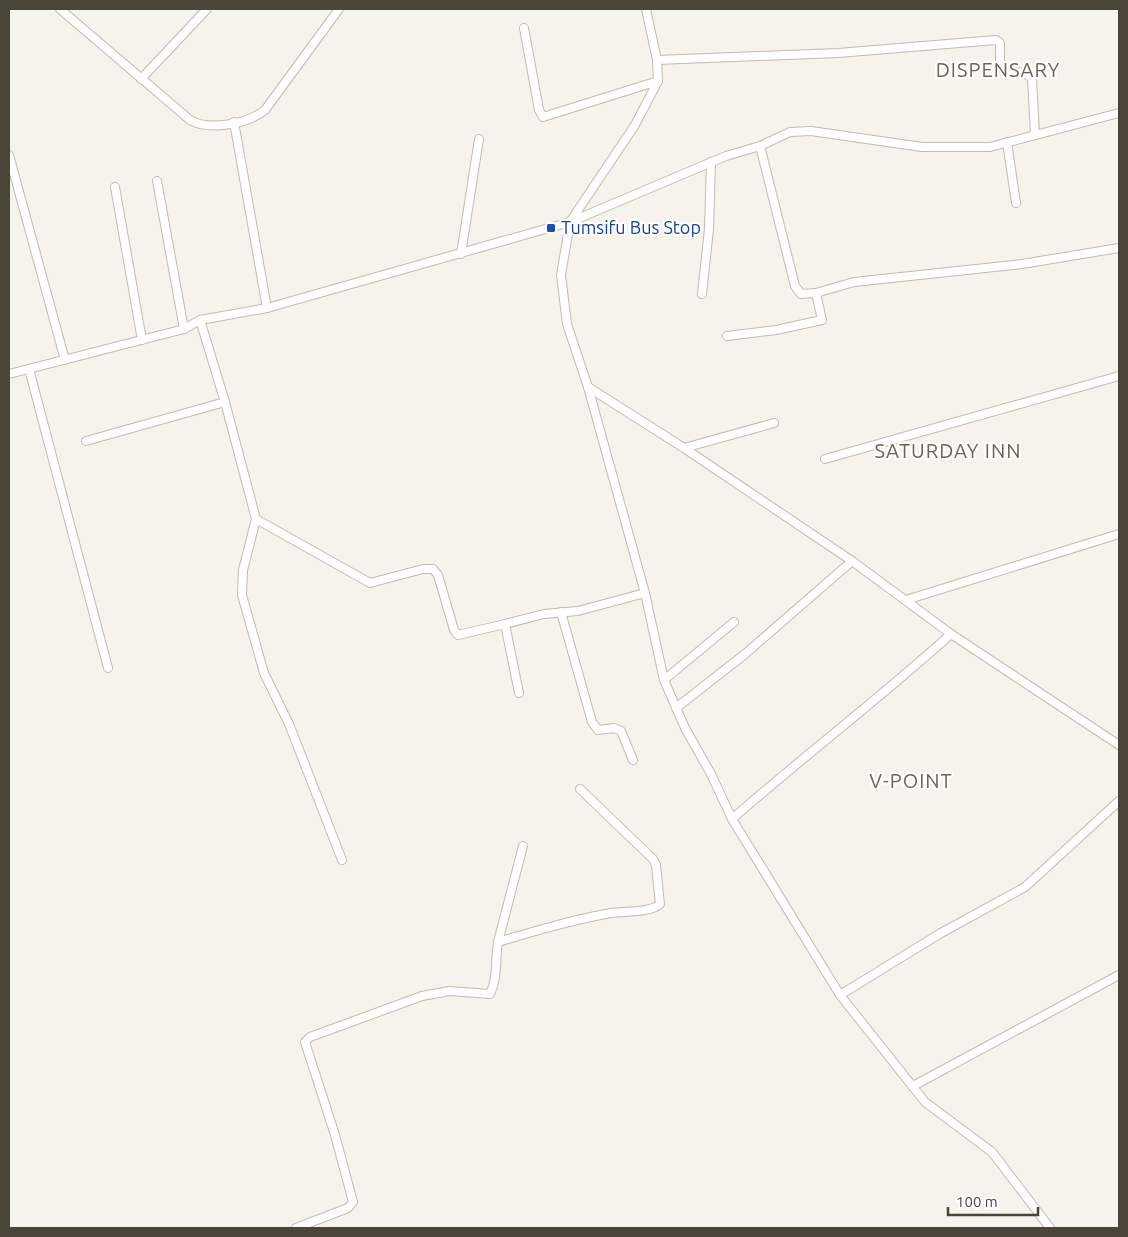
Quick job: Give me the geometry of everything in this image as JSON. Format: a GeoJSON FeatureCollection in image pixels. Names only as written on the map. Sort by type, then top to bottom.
{"type":"FeatureCollection","features":[{"type":"Feature","properties":{"kind":"street"},"geometry":{"type":"LineString","coordinates":[[60,9],[198,125],[234,122],[253,117],[265,110],[339,9]]}},
{"type":"Feature","properties":{"kind":"street"},"geometry":{"type":"LineString","coordinates":[[141,78],[206,9]]}},
{"type":"Feature","properties":{"kind":"street"},"geometry":{"type":"LineString","coordinates":[[646,9],[657,60],[658,80],[635,125],[570,222],[561,275],[567,324],[588,387],[645,592],[664,680],[676,708],[732,819],[840,994],[925,1102],[992,1152],[1050,1228]]}},
{"type":"Feature","properties":{"kind":"street"},"geometry":{"type":"LineString","coordinates":[[524,28],[539,110],[543,117],[658,80]]}},
{"type":"Feature","properties":{"kind":"street"},"geometry":{"type":"LineString","coordinates":[[657,60],[838,54],[996,40],[1000,42],[1000,66],[1002,70],[1024,73],[1032,78],[1034,135]]}},
{"type":"Feature","properties":{"kind":"street"},"geometry":{"type":"LineString","coordinates":[[9,374],[184,329],[200,320],[267,308],[570,222],[711,162],[760,146],[790,132],[800,131],[940,148],[990,147],[1119,113]]}},
{"type":"Feature","properties":{"kind":"street"},"geometry":{"type":"LineString","coordinates":[[234,122],[267,308]]}},
{"type":"Feature","properties":{"kind":"street"},"geometry":{"type":"LineString","coordinates":[[461,254],[479,139]]}},
{"type":"Feature","properties":{"kind":"street"},"geometry":{"type":"LineString","coordinates":[[1007,142],[1016,203]]}},
{"type":"Feature","properties":{"kind":"street"},"geometry":{"type":"LineString","coordinates":[[760,146],[795,286],[801,294],[854,282],[1022,264],[1119,248]]}},
{"type":"Feature","properties":{"kind":"street"},"geometry":{"type":"LineString","coordinates":[[9,155],[65,360]]}},
{"type":"Feature","properties":{"kind":"street"},"geometry":{"type":"LineString","coordinates":[[702,294],[708,229],[711,162]]}},
{"type":"Feature","properties":{"kind":"street"},"geometry":{"type":"LineString","coordinates":[[157,181],[184,329]]}},
{"type":"Feature","properties":{"kind":"street"},"geometry":{"type":"LineString","coordinates":[[115,187],[142,340]]}},
{"type":"Feature","properties":{"kind":"street"},"geometry":{"type":"LineString","coordinates":[[727,336],[818,322],[822,320],[822,315],[816,292]]}},
{"type":"Feature","properties":{"kind":"street"},"geometry":{"type":"LineString","coordinates":[[200,320],[225,402],[256,519],[243,570],[242,595],[264,673],[289,724],[342,860]]}},
{"type":"Feature","properties":{"kind":"street"},"geometry":{"type":"LineString","coordinates":[[29,369],[108,668]]}},
{"type":"Feature","properties":{"kind":"street"},"geometry":{"type":"LineString","coordinates":[[826,459],[1119,376]]}},
{"type":"Feature","properties":{"kind":"street"},"geometry":{"type":"LineString","coordinates":[[588,387],[684,448],[852,561],[951,634],[1119,745]]}},
{"type":"Feature","properties":{"kind":"street"},"geometry":{"type":"LineString","coordinates":[[86,441],[225,402]]}},
{"type":"Feature","properties":{"kind":"street"},"geometry":{"type":"LineString","coordinates":[[684,448],[774,423]]}},
{"type":"Feature","properties":{"kind":"street"},"geometry":{"type":"LineString","coordinates":[[256,519],[370,583],[423,569],[433,569],[438,576],[454,630],[458,635],[531,616],[578,610],[645,592]]}},
{"type":"Feature","properties":{"kind":"street"},"geometry":{"type":"LineString","coordinates":[[906,600],[1119,534]]}},
{"type":"Feature","properties":{"kind":"street"},"geometry":{"type":"LineString","coordinates":[[676,708],[745,654],[852,561]]}},
{"type":"Feature","properties":{"kind":"street"},"geometry":{"type":"LineString","coordinates":[[561,612],[592,722],[598,730],[614,728],[621,731],[633,760]]}},
{"type":"Feature","properties":{"kind":"street"},"geometry":{"type":"LineString","coordinates":[[664,680],[734,622]]}},
{"type":"Feature","properties":{"kind":"street"},"geometry":{"type":"LineString","coordinates":[[506,624],[519,693]]}},
{"type":"Feature","properties":{"kind":"street"},"geometry":{"type":"LineString","coordinates":[[732,819],[813,750],[905,676],[951,634]]}},
{"type":"Feature","properties":{"kind":"street"},"geometry":{"type":"LineString","coordinates":[[498,942],[555,925],[612,913],[653,908],[660,904],[656,864],[653,859],[580,789]]}},
{"type":"Feature","properties":{"kind":"street"},"geometry":{"type":"LineString","coordinates":[[840,994],[941,933],[1025,887],[1119,801]]}},
{"type":"Feature","properties":{"kind":"street"},"geometry":{"type":"LineString","coordinates":[[296,1228],[348,1208],[353,1202],[335,1134],[305,1042],[310,1037],[422,996],[449,991],[490,994],[495,984],[495,958],[498,942],[523,846]]}},
{"type":"Feature","properties":{"kind":"street"},"geometry":{"type":"LineString","coordinates":[[913,1086],[1119,975]]}},
{"type":"Feature","properties":{"kind":"place","name":"Tumsifu Bus Stop"},"geometry":{"type":"Point","coordinates":[551,228]}},
{"type":"Feature","properties":{"kind":"district","name":"DISPENSARY"},"geometry":{"type":"Point","coordinates":[998,70]}},
{"type":"Feature","properties":{"kind":"district","name":"SATURDAY INN"},"geometry":{"type":"Point","coordinates":[948,451]}},
{"type":"Feature","properties":{"kind":"district","name":"V-POINT"},"geometry":{"type":"Point","coordinates":[911,781]}}]}
